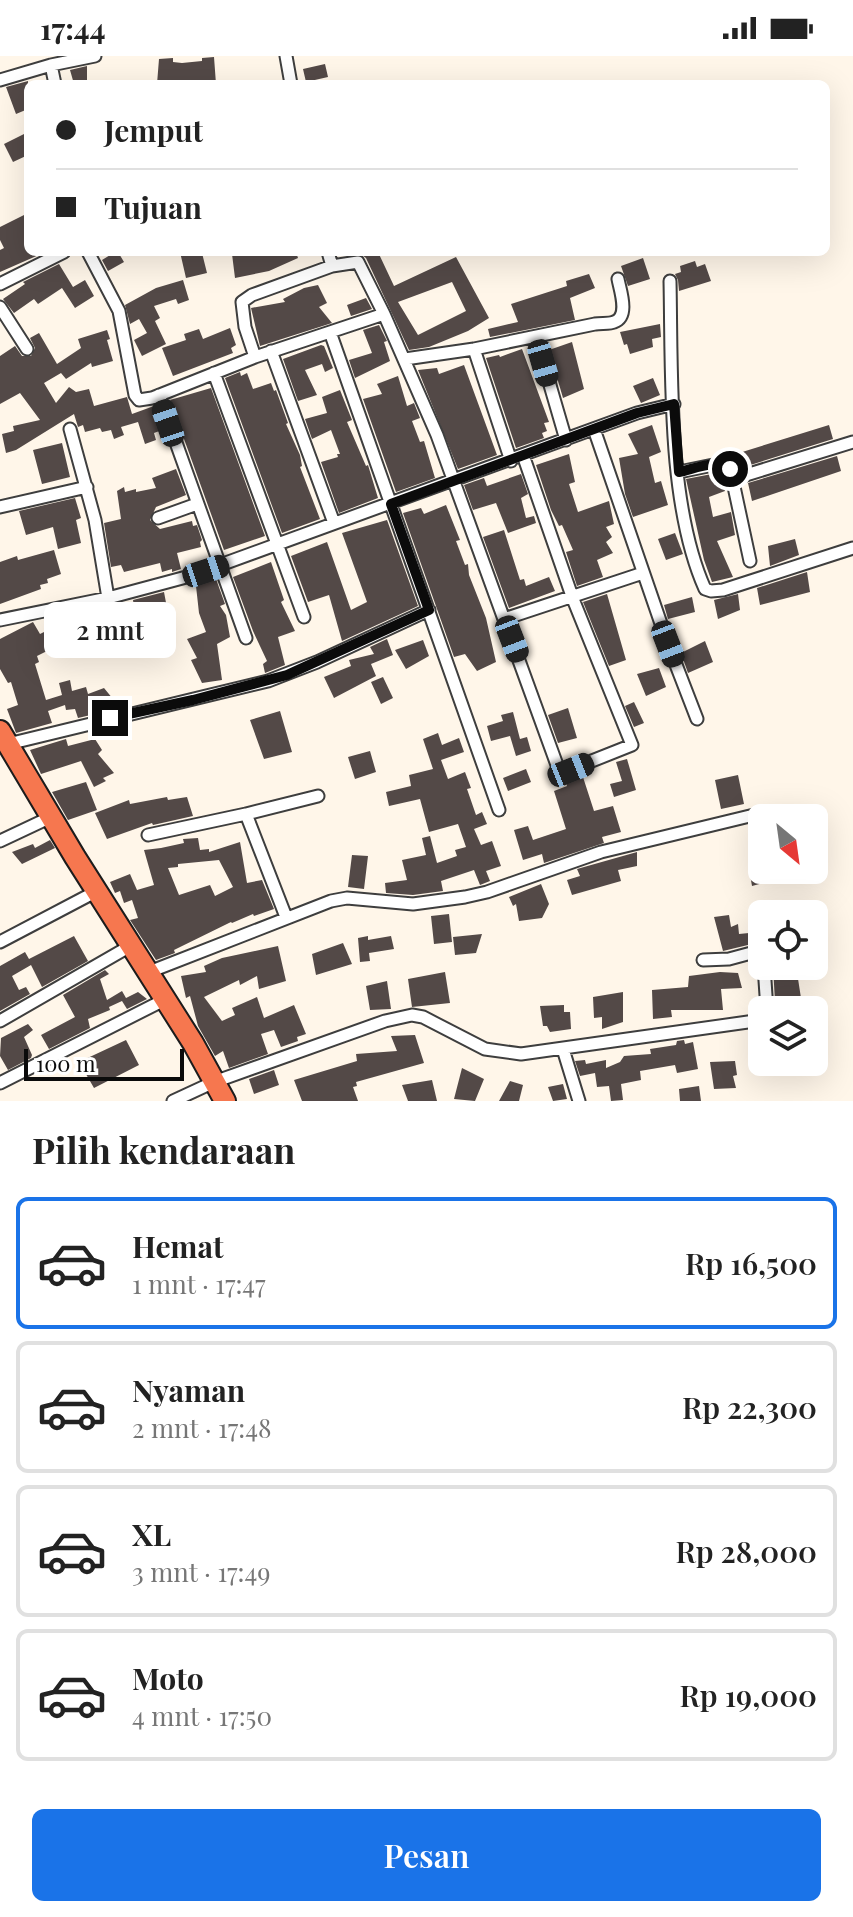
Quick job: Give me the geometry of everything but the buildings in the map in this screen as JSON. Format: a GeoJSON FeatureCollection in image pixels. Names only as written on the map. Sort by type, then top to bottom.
{"type":"FeatureCollection","features":[{"type":"Feature","properties":{"kind":"highway"},"geometry":{"type":"LineString","coordinates":[[4,738],[166,999],[225,1101]]}},
{"type":"Feature","properties":{"kind":"street"},"geometry":{"type":"LineString","coordinates":[[0,80],[59,61],[95,56]]}},
{"type":"Feature","properties":{"kind":"street"},"geometry":{"type":"LineString","coordinates":[[286,56],[290,80]]}},
{"type":"Feature","properties":{"kind":"street"},"geometry":{"type":"LineString","coordinates":[[0,284],[56,256]]}},
{"type":"Feature","properties":{"kind":"street"},"geometry":{"type":"LineString","coordinates":[[90,256],[119,311],[136,397],[142,400],[271,351],[384,314]]}},
{"type":"Feature","properties":{"kind":"street"},"geometry":{"type":"LineString","coordinates":[[329,256],[332,266]]}},
{"type":"Feature","properties":{"kind":"street"},"geometry":{"type":"LineString","coordinates":[[255,357],[245,327],[242,302],[252,295],[332,266],[358,262],[405,359],[455,481],[561,772],[632,745],[571,595],[523,455]]}},
{"type":"Feature","properties":{"kind":"street"},"geometry":{"type":"LineString","coordinates":[[405,359],[617,321],[623,309],[618,279]]}},
{"type":"Feature","properties":{"kind":"street"},"geometry":{"type":"LineString","coordinates":[[670,281],[681,498],[690,543],[704,586],[708,591],[723,590],[853,548]]}},
{"type":"Feature","properties":{"kind":"street"},"geometry":{"type":"LineString","coordinates":[[0,307],[27,349]]}},
{"type":"Feature","properties":{"kind":"street"},"geometry":{"type":"LineString","coordinates":[[330,332],[499,810]]}},
{"type":"Feature","properties":{"kind":"street"},"geometry":{"type":"LineString","coordinates":[[536,337],[566,440]]}},
{"type":"Feature","properties":{"kind":"street"},"geometry":{"type":"LineString","coordinates":[[474,349],[511,461]]}},
{"type":"Feature","properties":{"kind":"street"},"geometry":{"type":"LineString","coordinates":[[271,351],[334,523]]}},
{"type":"Feature","properties":{"kind":"street"},"geometry":{"type":"LineString","coordinates":[[214,373],[304,617]]}},
{"type":"Feature","properties":{"kind":"street"},"geometry":{"type":"LineString","coordinates":[[159,395],[246,638]]}},
{"type":"Feature","properties":{"kind":"street"},"geometry":{"type":"LineString","coordinates":[[0,620],[108,598],[222,566],[637,413],[674,404]]}},
{"type":"Feature","properties":{"kind":"street"},"geometry":{"type":"LineString","coordinates":[[70,429],[87,487],[108,598]]}},
{"type":"Feature","properties":{"kind":"street"},"geometry":{"type":"LineString","coordinates":[[594,429],[697,719]]}},
{"type":"Feature","properties":{"kind":"street"},"geometry":{"type":"LineString","coordinates":[[733,479],[853,442]]}},
{"type":"Feature","properties":{"kind":"street"},"geometry":{"type":"LineString","coordinates":[[679,472],[721,464],[730,468],[750,561]]}},
{"type":"Feature","properties":{"kind":"street"},"geometry":{"type":"LineString","coordinates":[[0,507],[87,487]]}},
{"type":"Feature","properties":{"kind":"street"},"geometry":{"type":"LineString","coordinates":[[158,518],[197,504]]}},
{"type":"Feature","properties":{"kind":"street"},"geometry":{"type":"LineString","coordinates":[[504,619],[643,573]]}},
{"type":"Feature","properties":{"kind":"street"},"geometry":{"type":"LineString","coordinates":[[4,738],[268,681],[329,657],[429,610]]}},
{"type":"Feature","properties":{"kind":"street"},"geometry":{"type":"LineString","coordinates":[[148,835],[318,796]]}},
{"type":"Feature","properties":{"kind":"street"},"geometry":{"type":"LineString","coordinates":[[246,814],[286,917]]}},
{"type":"Feature","properties":{"kind":"street"},"geometry":{"type":"LineString","coordinates":[[149,972],[286,917],[340,899],[413,904],[476,895],[601,852],[748,816]]}},
{"type":"Feature","properties":{"kind":"street"},"geometry":{"type":"LineString","coordinates":[[0,841],[51,817]]}},
{"type":"Feature","properties":{"kind":"street"},"geometry":{"type":"LineString","coordinates":[[0,942],[97,891]]}},
{"type":"Feature","properties":{"kind":"street"},"geometry":{"type":"LineString","coordinates":[[0,1021],[132,945]]}},
{"type":"Feature","properties":{"kind":"street"},"geometry":{"type":"LineString","coordinates":[[703,960],[729,959],[748,954]]}},
{"type":"Feature","properties":{"kind":"street"},"geometry":{"type":"LineString","coordinates":[[0,1083],[166,999]]}},
{"type":"Feature","properties":{"kind":"street"},"geometry":{"type":"LineString","coordinates":[[173,1101],[214,1082],[385,1021],[412,1015],[436,1022],[474,1045],[496,1052],[521,1054],[748,1022]]}},
{"type":"Feature","properties":{"kind":"street"},"geometry":{"type":"LineString","coordinates":[[563,1049],[579,1101]]}},
{"type":"Feature","properties":{"kind":"route"},"geometry":{"type":"LineString","coordinates":[[110,718],[287,675],[429,610],[391,504],[637,413],[674,404],[679,472],[718,464],[730,469]]}}]}
